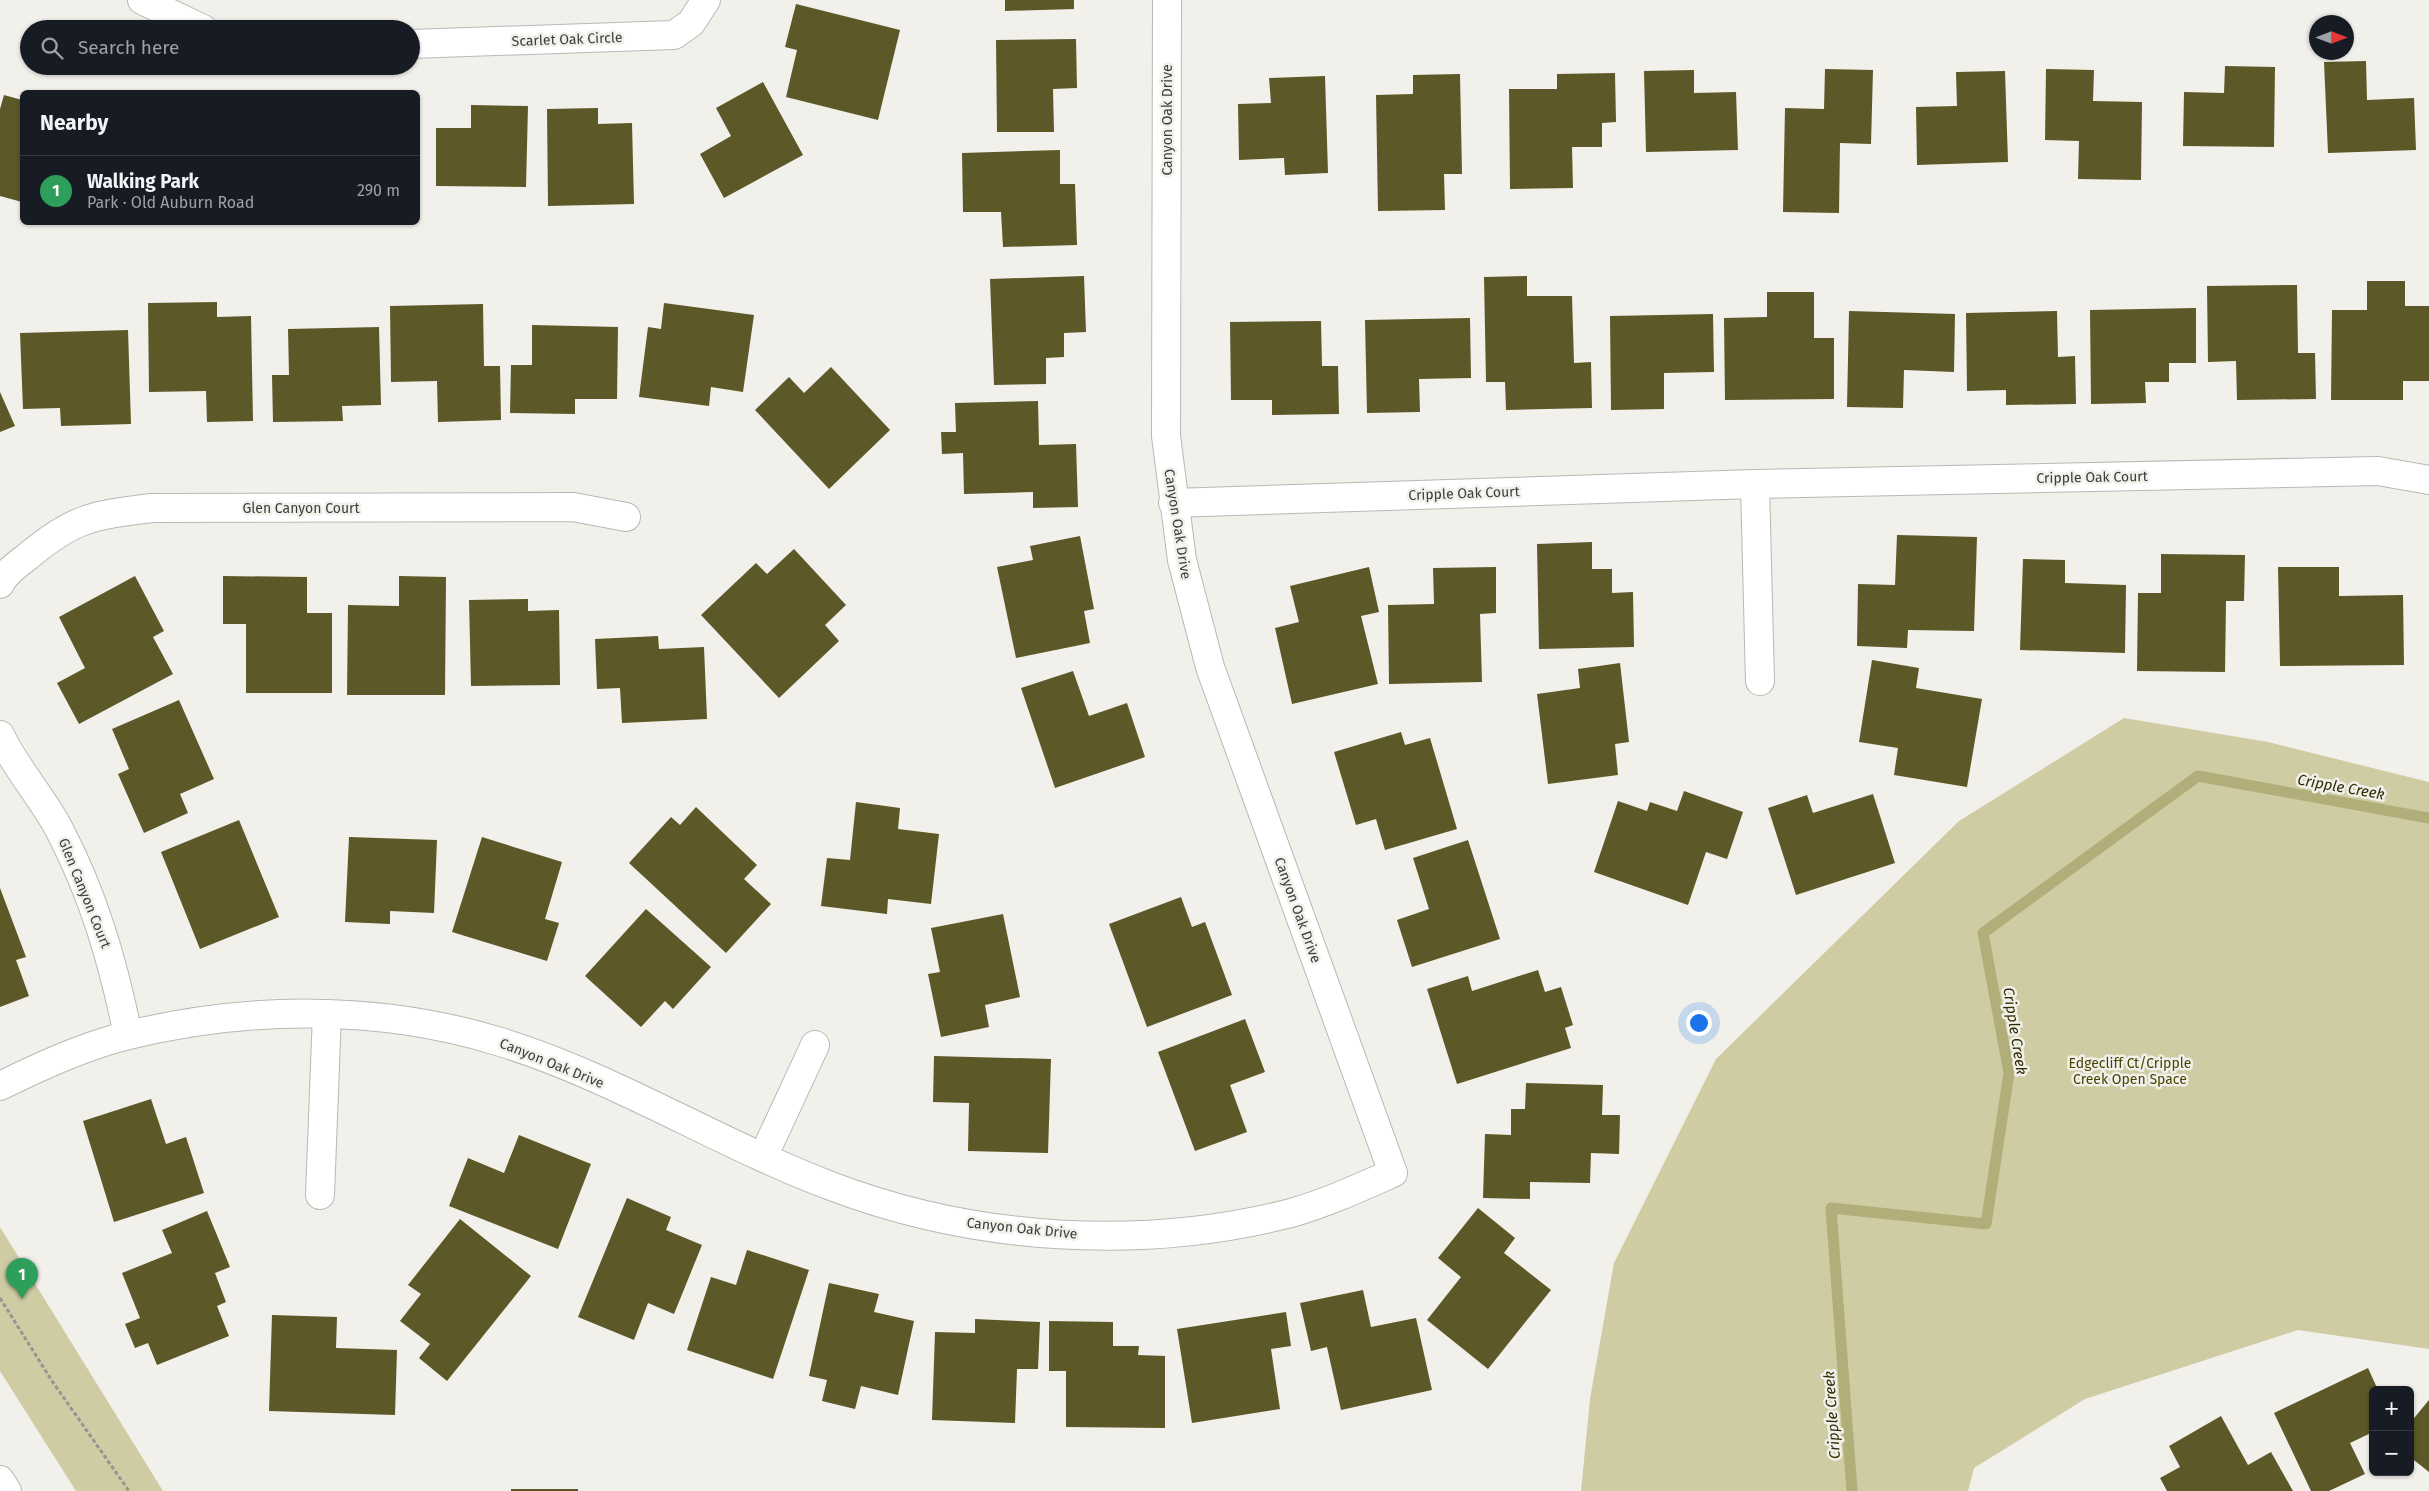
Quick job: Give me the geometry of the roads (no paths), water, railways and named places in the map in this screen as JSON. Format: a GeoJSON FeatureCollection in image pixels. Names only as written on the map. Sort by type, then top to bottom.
{"type":"FeatureCollection","features":[{"type":"Feature","properties":{"kind":"street"},"geometry":{"type":"LineString","coordinates":[[142,0],[184,20]]}},
{"type":"Feature","properties":{"kind":"street","name":"Scarlet Oak Circle"},"geometry":{"type":"LineString","coordinates":[[420,44],[674,35],[691,23],[706,0]]}},
{"type":"Feature","properties":{"kind":"street","name":"Canyon Oak Drive"},"geometry":{"type":"LineString","coordinates":[[0,1086],[69,1054],[128,1035],[231,1017],[327,1014],[382,1018],[438,1026],[495,1040],[547,1058],[830,1186],[891,1207],[1016,1231],[1073,1235],[1131,1235],[1249,1221],[1291,1212],[1343,1195],[1393,1173],[1210,666],[1182,560],[1173,503],[1166,436],[1167,0]]}},
{"type":"Feature","properties":{"kind":"street","name":"Cripple Oak Court"},"geometry":{"type":"LineString","coordinates":[[1173,503],[1755,484],[2378,471],[2429,480]]}},
{"type":"Feature","properties":{"kind":"street"},"geometry":{"type":"LineString","coordinates":[[1755,484],[1760,681]]}},
{"type":"Feature","properties":{"kind":"street","name":"Glen Canyon Court"},"geometry":{"type":"LineString","coordinates":[[0,584],[18,564],[62,529],[88,518],[119,512],[162,508],[544,507],[572,508],[626,517]]}},
{"type":"Feature","properties":{"kind":"street","name":"Glen Canyon Court"},"geometry":{"type":"LineString","coordinates":[[0,735],[43,801],[77,866],[113,965],[128,1035]]}},
{"type":"Feature","properties":{"kind":"street"},"geometry":{"type":"LineString","coordinates":[[320,1195],[327,1014]]}},
{"type":"Feature","properties":{"kind":"street"},"geometry":{"type":"LineString","coordinates":[[763,1157],[815,1045]]}},
{"type":"Feature","properties":{"kind":"street"},"geometry":{"type":"LineString","coordinates":[[0,1480],[7,1491]]}},
{"type":"Feature","properties":{"kind":"waterway","name":"Cripple Creek"},"geometry":{"type":"LineString","coordinates":[[1852,1491],[1831,1208],[1986,1224],[2009,1073],[1983,933],[2198,776],[2429,818]]}},
{"type":"Feature","properties":{"kind":"place","name":"Walking Park"},"geometry":{"type":"Point","coordinates":[22,1299]}},
{"type":"Feature","properties":{"kind":"park label","name":"Edgecliff Ct/Cripple Creek Open Space"},"geometry":{"type":"Point","coordinates":[2130,1072]}}]}
